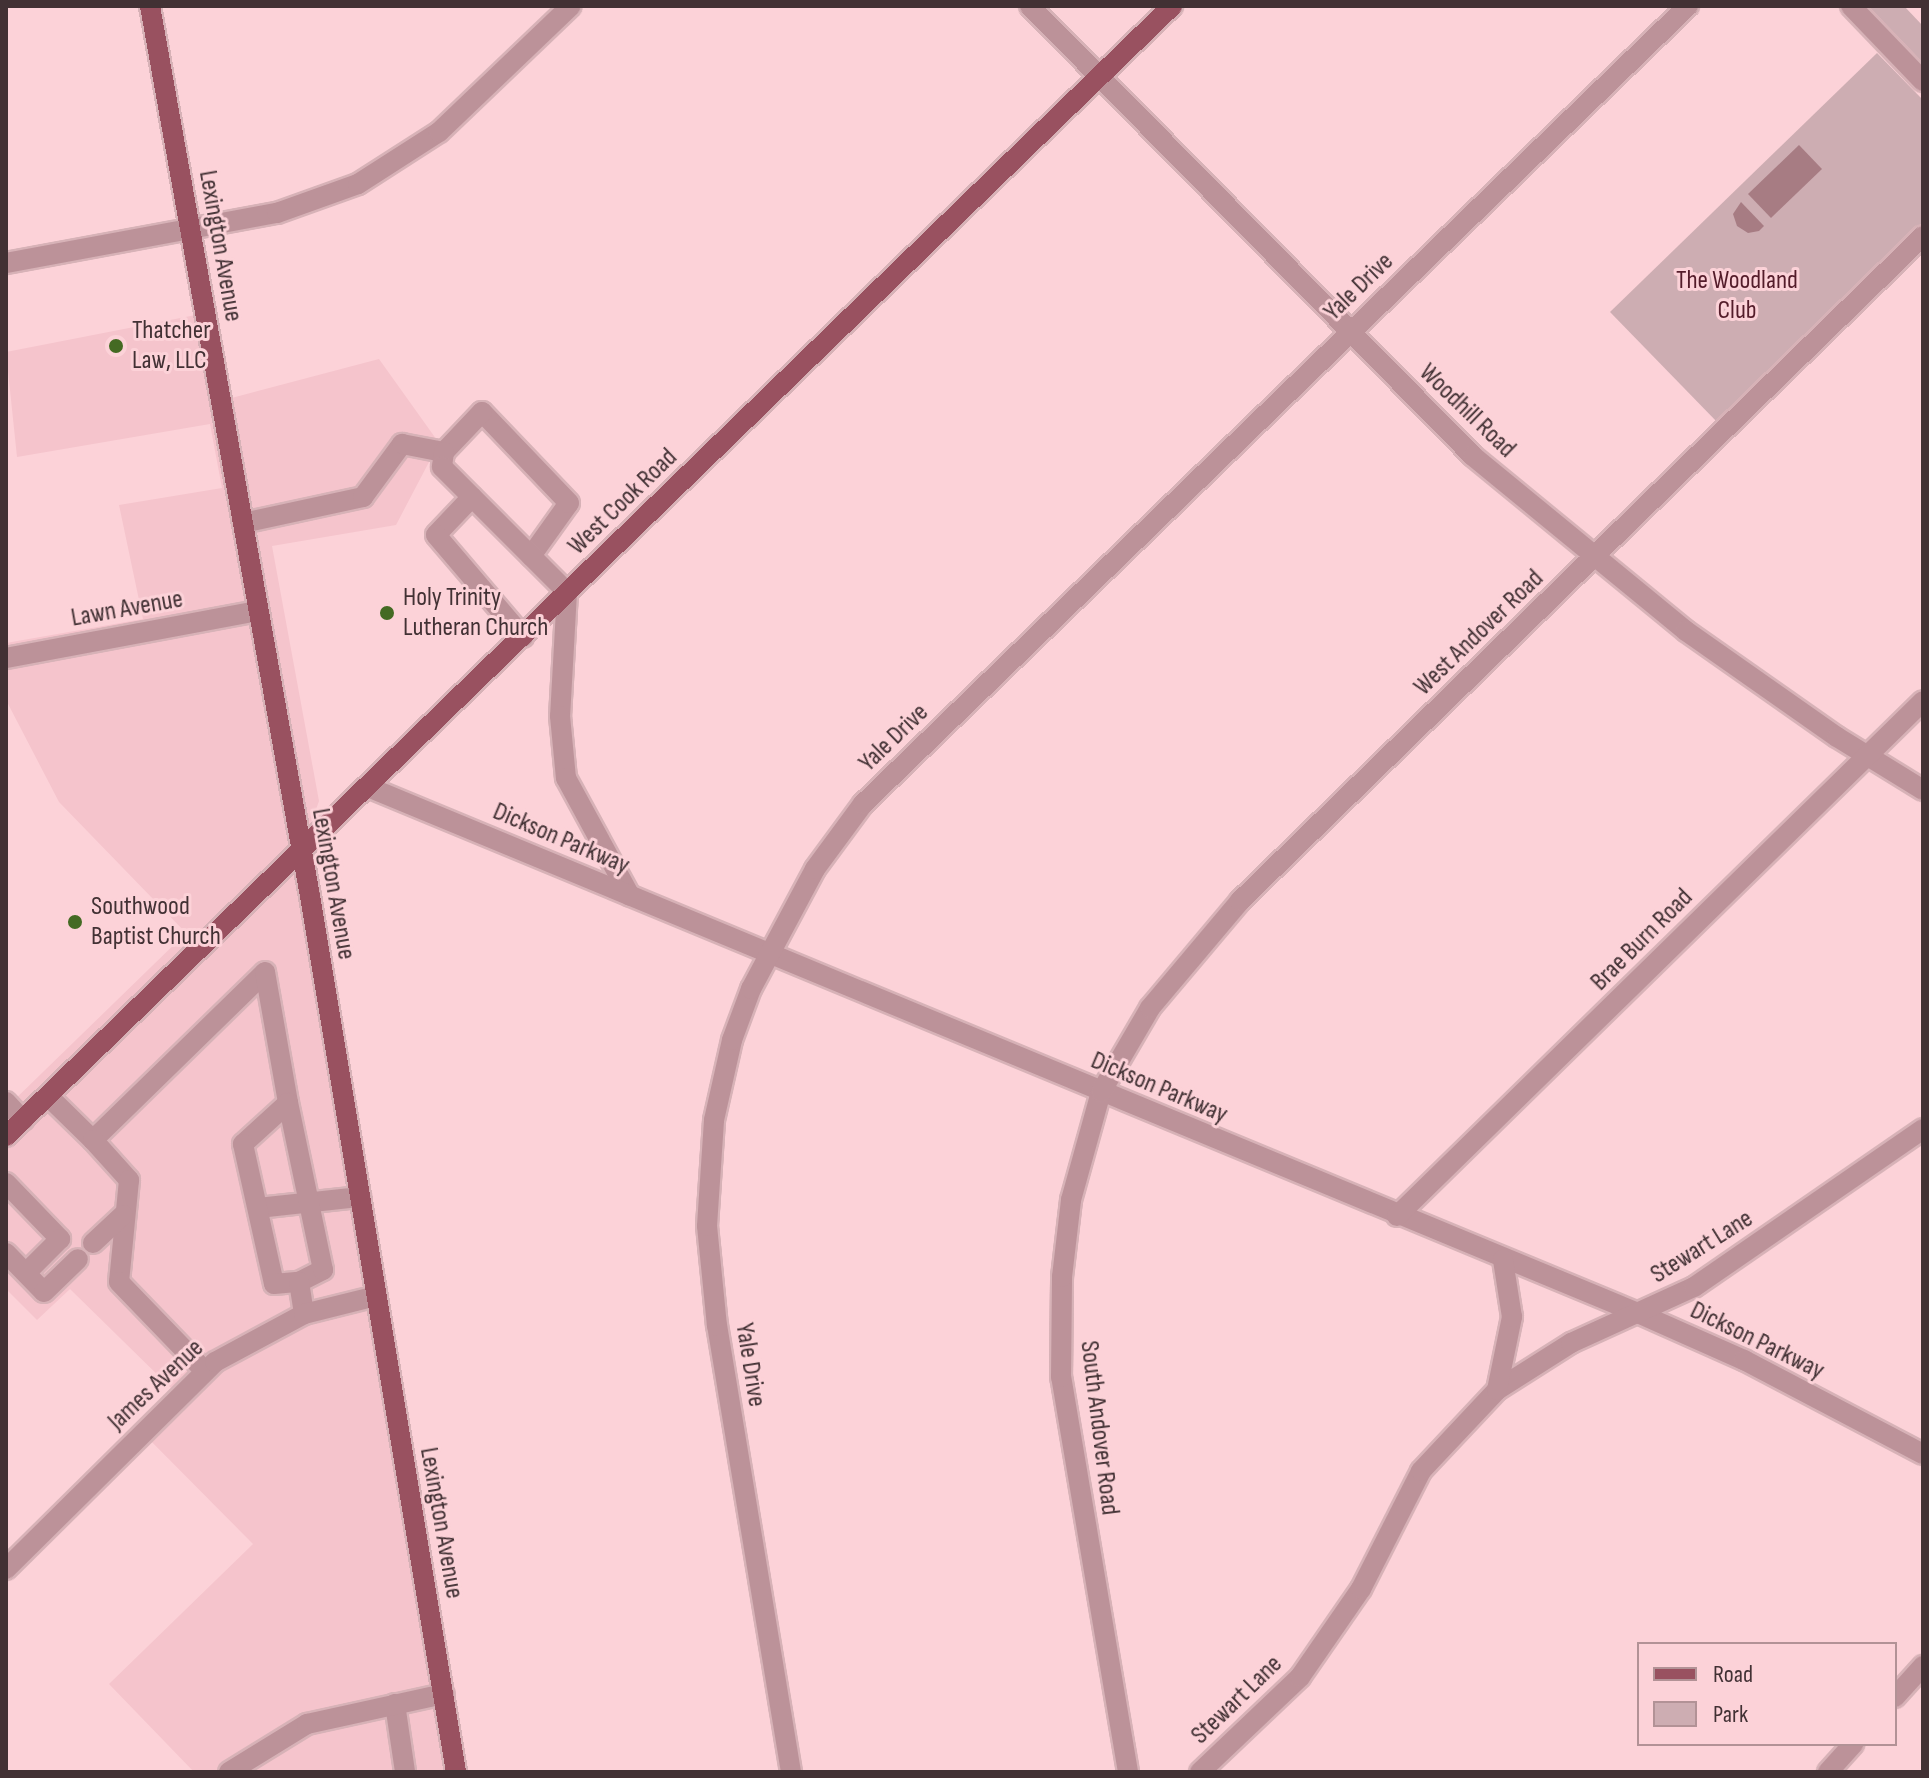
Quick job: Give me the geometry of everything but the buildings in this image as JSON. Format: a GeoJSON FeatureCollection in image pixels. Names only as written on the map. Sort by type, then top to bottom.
{"type":"FeatureCollection","features":[{"type":"Feature","properties":{"kind":"main road","name":"Lexington Avenue"},"geometry":{"type":"LineString","coordinates":[[150,6],[301,852],[456,1772]]}},
{"type":"Feature","properties":{"kind":"main road","name":"West Cook Road"},"geometry":{"type":"LineString","coordinates":[[6,1136],[1172,6]]}},
{"type":"Feature","properties":{"kind":"street"},"geometry":{"type":"LineString","coordinates":[[6,263],[302,206],[385,170],[447,124],[571,6]]}},
{"type":"Feature","properties":{"kind":"street","name":"Woodhill Road"},"geometry":{"type":"LineString","coordinates":[[1030,6],[1348,334],[1473,456],[1594,560],[1866,755],[1923,790]]}},
{"type":"Feature","properties":{"kind":"street","name":"Yale Drive"},"geometry":{"type":"LineString","coordinates":[[791,1772],[717,1326],[706,1194],[714,1120],[732,1040],[770,956],[815,869],[863,804],[1688,6]]}},
{"type":"Feature","properties":{"kind":"street"},"geometry":{"type":"LineString","coordinates":[[1851,6],[1923,81]]}},
{"type":"Feature","properties":{"kind":"street","name":"West Andover Road"},"geometry":{"type":"LineString","coordinates":[[1101,1092],[1150,1008],[1240,901],[1594,560],[1923,236]]}},
{"type":"Feature","properties":{"kind":"street"},"geometry":{"type":"LineString","coordinates":[[531,556],[569,503],[482,412],[444,452],[442,467],[472,497],[531,556],[567,592],[560,716],[566,778],[630,896]]}},
{"type":"Feature","properties":{"kind":"street"},"geometry":{"type":"LineString","coordinates":[[243,523],[363,497],[402,444],[444,452]]}},
{"type":"Feature","properties":{"kind":"street"},"geometry":{"type":"LineString","coordinates":[[472,497],[436,535],[523,637]]}},
{"type":"Feature","properties":{"kind":"street","name":"Lawn Avenue"},"geometry":{"type":"LineString","coordinates":[[6,658],[258,611]]}},
{"type":"Feature","properties":{"kind":"street","name":"Brae Burn Road"},"geometry":{"type":"LineString","coordinates":[[1397,1216],[1923,701]]}},
{"type":"Feature","properties":{"kind":"street","name":"Dickson Parkway"},"geometry":{"type":"LineString","coordinates":[[368,787],[1503,1260],[1640,1314],[1744,1360],[1923,1454]]}},
{"type":"Feature","properties":{"kind":"street"},"geometry":{"type":"LineString","coordinates":[[93,1140],[265,972],[288,1103],[323,1270],[299,1282],[274,1284],[243,1144],[288,1103]]}},
{"type":"Feature","properties":{"kind":"street","name":"South Andover Road"},"geometry":{"type":"LineString","coordinates":[[1101,1092],[1071,1200],[1062,1277],[1061,1377],[1128,1772]]}},
{"type":"Feature","properties":{"kind":"street"},"geometry":{"type":"LineString","coordinates":[[48,1096],[129,1180],[123,1215],[119,1282],[205,1371]]}},
{"type":"Feature","properties":{"kind":"street"},"geometry":{"type":"LineString","coordinates":[[6,1102],[23,1120]]}},
{"type":"Feature","properties":{"kind":"street","name":"Stewart Lane"},"geometry":{"type":"LineString","coordinates":[[1200,1772],[1300,1677],[1361,1589],[1421,1471],[1497,1390],[1571,1343],[1694,1287],[1923,1129]]}},
{"type":"Feature","properties":{"kind":"street"},"geometry":{"type":"LineString","coordinates":[[6,1183],[60,1239],[26,1273]]}},
{"type":"Feature","properties":{"kind":"street"},"geometry":{"type":"LineString","coordinates":[[258,1208],[360,1197]]}},
{"type":"Feature","properties":{"kind":"street"},"geometry":{"type":"LineString","coordinates":[[93,1243],[123,1215]]}},
{"type":"Feature","properties":{"kind":"street"},"geometry":{"type":"LineString","coordinates":[[6,1253],[44,1292],[78,1259]]}},
{"type":"Feature","properties":{"kind":"street"},"geometry":{"type":"LineString","coordinates":[[1497,1390],[1512,1317],[1503,1260]]}},
{"type":"Feature","properties":{"kind":"street"},"geometry":{"type":"LineString","coordinates":[[299,1282],[304,1314]]}},
{"type":"Feature","properties":{"kind":"street","name":"James Avenue"},"geometry":{"type":"LineString","coordinates":[[6,1569],[205,1371],[243,1344],[304,1314],[376,1296]]}},
{"type":"Feature","properties":{"kind":"street"},"geometry":{"type":"LineString","coordinates":[[1897,1695],[1923,1666]]}},
{"type":"Feature","properties":{"kind":"street"},"geometry":{"type":"LineString","coordinates":[[229,1772],[307,1724],[444,1694]]}},
{"type":"Feature","properties":{"kind":"street"},"geometry":{"type":"LineString","coordinates":[[395,1704],[405,1772]]}},
{"type":"Feature","properties":{"kind":"street"},"geometry":{"type":"LineString","coordinates":[[1828,1772],[1851,1746]]}},
{"type":"Feature","properties":{"kind":"shaded area"},"geometry":{"type":"Polygon","coordinates":[[[1799,145],[1822,169],[1771,218],[1748,194],[1799,145]]]}},
{"type":"Feature","properties":{"kind":"shaded area"},"geometry":{"type":"Polygon","coordinates":[[[1741,202],[1764,226],[1759,231],[1748,233],[1737,226],[1733,214],[1741,202]]]}},
{"type":"Feature","properties":{"kind":"shaded area"},"geometry":{"type":"Polygon","coordinates":[[[206,313],[224,400],[379,359],[439,443],[396,525],[272,546],[319,801],[301,852],[450,1772],[194,1772],[109,1684],[253,1544],[135,1425],[171,1388],[70,1289],[37,1320],[6,1289],[6,1108],[186,933],[59,802],[6,700],[6,643],[143,619],[119,505],[222,488],[210,424],[17,457],[6,352],[206,313]]]}},
{"type":"Feature","properties":{"kind":"green space"},"geometry":{"type":"Polygon","coordinates":[[[1868,6],[1904,6],[1923,26],[1923,63],[1868,6]]]}},
{"type":"Feature","properties":{"kind":"green space","name":"The Woodland Club"},"geometry":{"type":"Polygon","coordinates":[[[1877,53],[1923,100],[1923,222],[1718,423],[1610,312],[1877,53]]]}},
{"type":"Feature","properties":{"kind":"place","name":"Thatcher Law, LLC"},"geometry":{"type":"Point","coordinates":[116,346]}},
{"type":"Feature","properties":{"kind":"place","name":"Holy Trinity Lutheran Church"},"geometry":{"type":"Point","coordinates":[387,613]}},
{"type":"Feature","properties":{"kind":"place","name":"Southwood Baptist Church"},"geometry":{"type":"Point","coordinates":[75,922]}}]}
